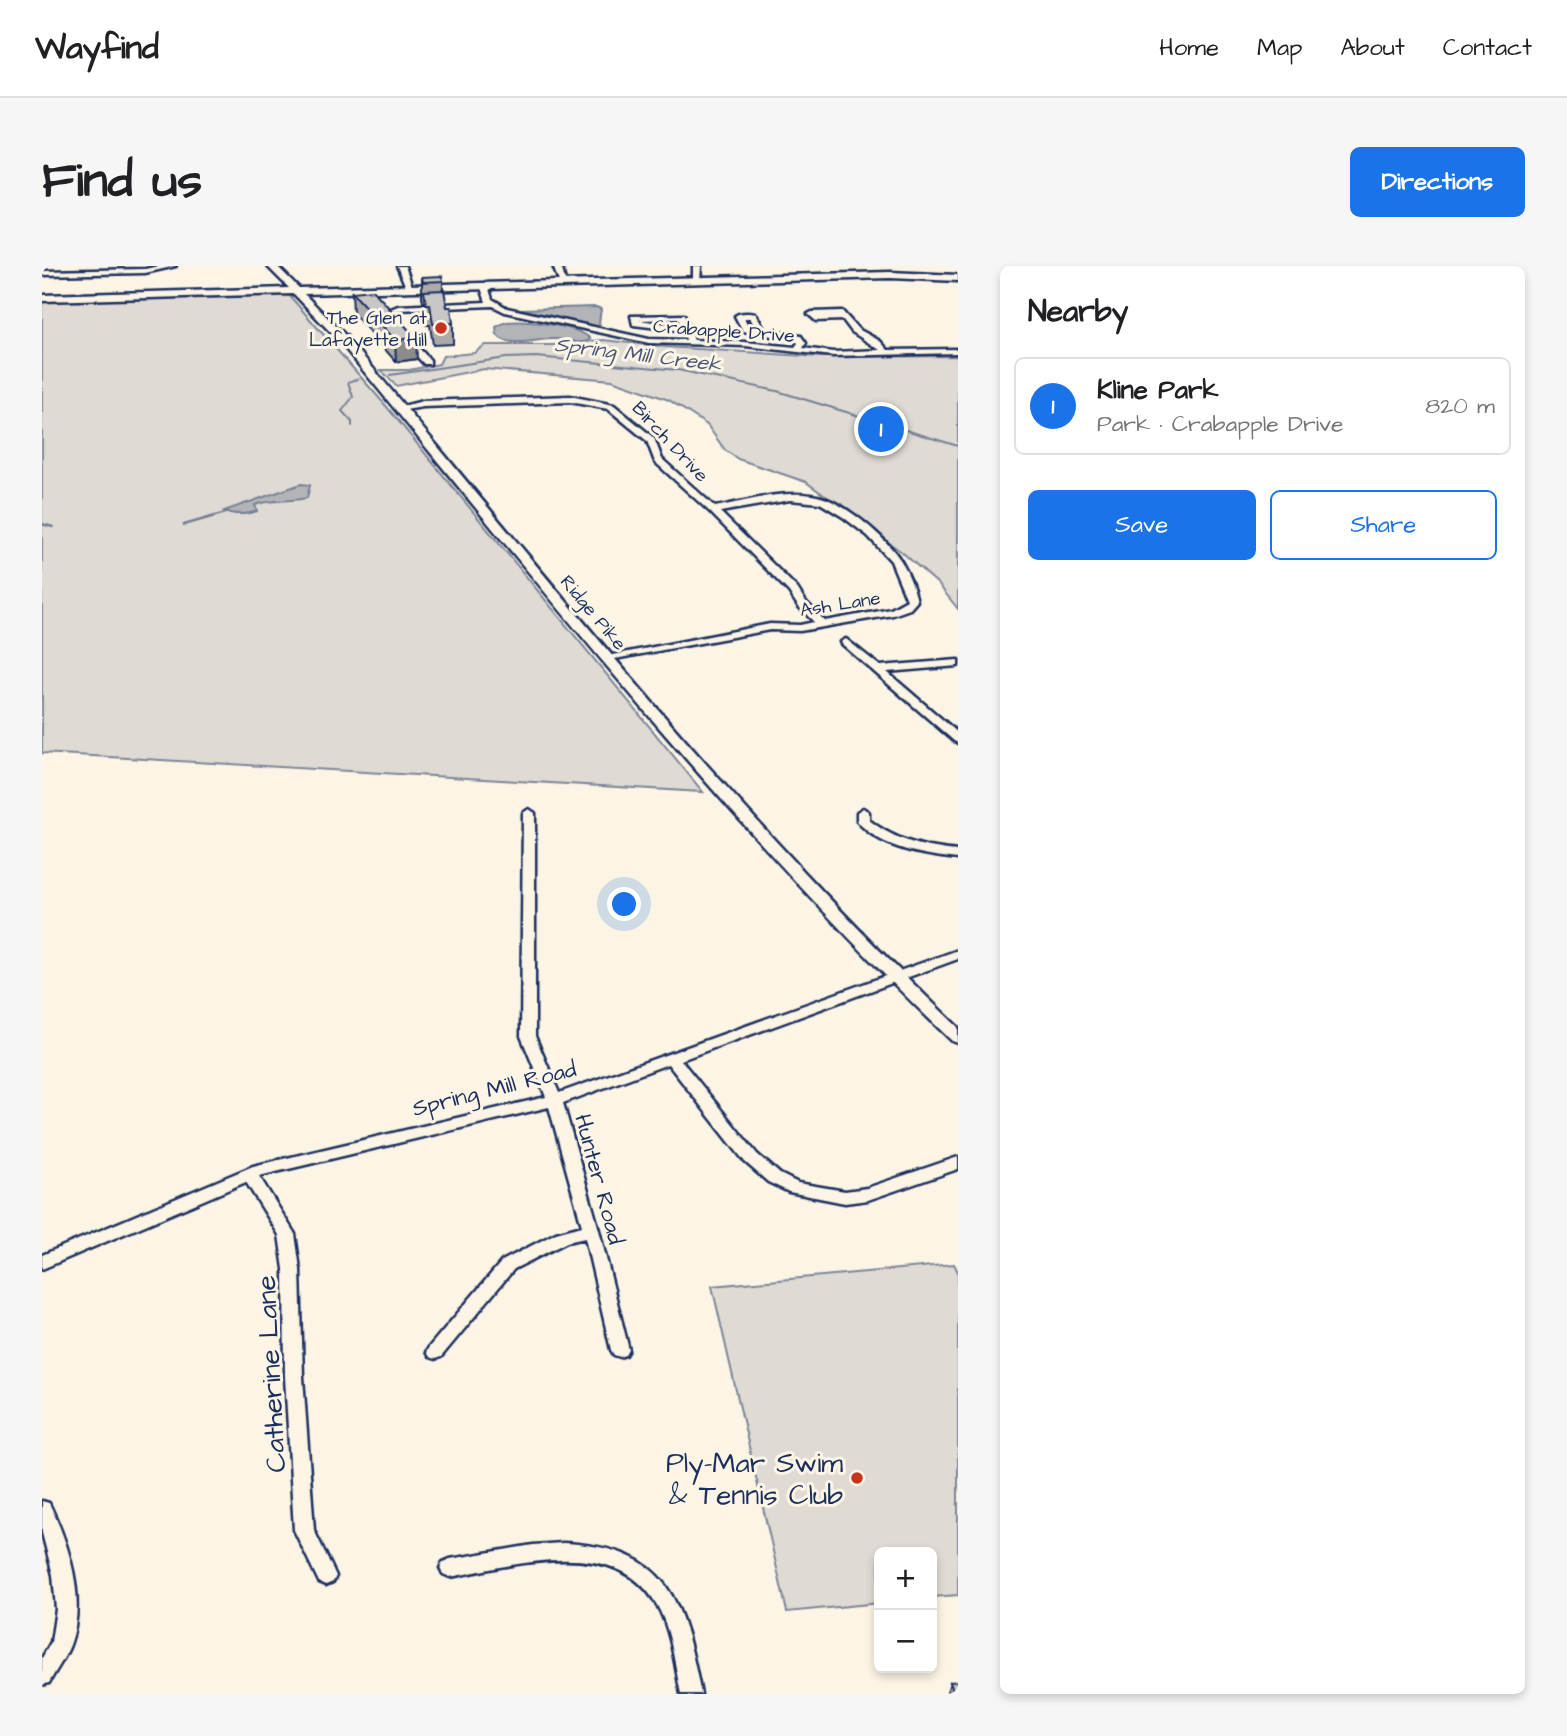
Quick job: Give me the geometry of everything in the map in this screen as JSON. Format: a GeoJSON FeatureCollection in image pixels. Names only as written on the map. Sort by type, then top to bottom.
{"type":"FeatureCollection","features":[{"type":"Feature","properties":{"kind":"main road","name":"Ridge Pike"},"geometry":{"type":"LineString","coordinates":[[272,266],[343,339],[608,659],[782,858],[894,976],[958,1037]]}},
{"type":"Feature","properties":{"kind":"main road"},"geometry":{"type":"LineString","coordinates":[[42,298],[697,279],[890,275],[958,278]]}},
{"type":"Feature","properties":{"kind":"main road"},"geometry":{"type":"LineString","coordinates":[[307,303],[313,296],[327,291]]}},
{"type":"Feature","properties":{"kind":"street"},"geometry":{"type":"LineString","coordinates":[[42,272],[145,271],[172,266]]}},
{"type":"Feature","properties":{"kind":"street"},"geometry":{"type":"LineString","coordinates":[[401,266],[410,287]]}},
{"type":"Feature","properties":{"kind":"street"},"geometry":{"type":"LineString","coordinates":[[556,266],[563,282]]}},
{"type":"Feature","properties":{"kind":"street"},"geometry":{"type":"LineString","coordinates":[[697,266],[697,279]]}},
{"type":"Feature","properties":{"kind":"street"},"geometry":{"type":"LineString","coordinates":[[489,285],[485,288],[488,300],[495,304]]}},
{"type":"Feature","properties":{"kind":"street"},"geometry":{"type":"LineString","coordinates":[[427,362],[383,314],[398,308],[495,304]]}},
{"type":"Feature","properties":{"kind":"street","name":"Crabapple Drive"},"geometry":{"type":"LineString","coordinates":[[495,304],[519,314],[637,340],[832,354],[958,351]]}},
{"type":"Feature","properties":{"kind":"street"},"geometry":{"type":"LineString","coordinates":[[686,329],[636,323],[634,318],[681,317],[686,329],[691,342]]}},
{"type":"Feature","properties":{"kind":"street"},"geometry":{"type":"LineString","coordinates":[[846,318],[855,331],[878,342],[887,353]]}},
{"type":"Feature","properties":{"kind":"street"},"geometry":{"type":"LineString","coordinates":[[762,331],[798,338],[802,342],[798,350]]}},
{"type":"Feature","properties":{"kind":"street","name":"Birch Drive"},"geometry":{"type":"LineString","coordinates":[[399,408],[423,404],[570,399],[611,407],[650,440],[658,460],[713,510],[793,590],[802,604],[822,624]]}},
{"type":"Feature","properties":{"kind":"street","name":"Ash Lane"},"geometry":{"type":"LineString","coordinates":[[608,659],[770,627],[800,628],[893,612],[906,607],[912,601],[895,559],[836,508],[819,499],[785,498],[713,510]]}},
{"type":"Feature","properties":{"kind":"street"},"geometry":{"type":"LineString","coordinates":[[846,642],[956,734]]}},
{"type":"Feature","properties":{"kind":"street"},"geometry":{"type":"LineString","coordinates":[[880,669],[958,663]]}},
{"type":"Feature","properties":{"kind":"street"},"geometry":{"type":"LineString","coordinates":[[863,812],[863,821],[878,834],[895,843],[913,849],[958,855]]}},
{"type":"Feature","properties":{"kind":"street","name":"Hunter Road"},"geometry":{"type":"LineString","coordinates":[[529,813],[528,1036],[555,1100],[591,1230],[620,1350]]}},
{"type":"Feature","properties":{"kind":"street","name":"Spring Mill Road"},"geometry":{"type":"LineString","coordinates":[[42,1263],[60,1253],[250,1175],[316,1155],[555,1100],[958,954]]}},
{"type":"Feature","properties":{"kind":"street"},"geometry":{"type":"LineString","coordinates":[[672,1059],[751,1158],[774,1178],[795,1188],[845,1197],[869,1194],[958,1163]]}},
{"type":"Feature","properties":{"kind":"street","name":"Catherine Lane"},"geometry":{"type":"LineString","coordinates":[[250,1175],[287,1234],[292,1269],[294,1377],[304,1530],[326,1576]]}},
{"type":"Feature","properties":{"kind":"street"},"geometry":{"type":"LineString","coordinates":[[435,1352],[508,1265],[562,1237],[591,1230]]}},
{"type":"Feature","properties":{"kind":"street"},"geometry":{"type":"LineString","coordinates":[[42,1509],[58,1552],[67,1605],[60,1643],[42,1676]]}},
{"type":"Feature","properties":{"kind":"street"},"geometry":{"type":"LineString","coordinates":[[450,1568],[550,1552],[583,1552],[610,1556],[634,1565],[660,1591],[681,1649],[691,1694]]}},
{"type":"Feature","properties":{"kind":"shaded area"},"geometry":{"type":"Polygon","coordinates":[[[288,294],[387,407],[703,792],[42,753],[42,301],[288,294]]]}},
{"type":"Feature","properties":{"kind":"shaded area"},"geometry":{"type":"Polygon","coordinates":[[[520,309],[601,309],[599,323],[602,328],[520,309]]]}},
{"type":"Feature","properties":{"kind":"shaded area"},"geometry":{"type":"Polygon","coordinates":[[[506,322],[550,324],[583,333],[590,338],[588,341],[579,342],[555,339],[508,341],[497,335],[496,327],[506,322]]]}},
{"type":"Feature","properties":{"kind":"shaded area"},"geometry":{"type":"Polygon","coordinates":[[[603,340],[821,357],[958,356],[958,609],[938,584],[903,553],[806,482],[738,459],[725,450],[707,425],[669,400],[612,380],[484,369],[396,386],[381,370],[409,370],[439,364],[443,356],[474,353],[485,345],[553,345],[603,340]]]}},
{"type":"Feature","properties":{"kind":"shaded area"},"geometry":{"type":"Polygon","coordinates":[[[301,484],[310,485],[307,498],[261,503],[255,505],[257,511],[249,513],[224,511],[301,484]]]}},
{"type":"Feature","properties":{"kind":"shaded area","name":"Ply-Mar Swim & Tennis Club"},"geometry":{"type":"Polygon","coordinates":[[[954,1264],[958,1272],[958,1595],[937,1597],[937,1547],[874,1547],[874,1603],[787,1612],[712,1286],[954,1264]]]}},
{"type":"Feature","properties":{"kind":"building"},"geometry":{"type":"Polygon","coordinates":[[[442,276],[443,281],[423,282],[422,277],[442,276]]]}},
{"type":"Feature","properties":{"kind":"building"},"geometry":{"type":"Polygon","coordinates":[[[373,290],[416,338],[395,340],[352,292],[373,290]]]}},
{"type":"Feature","properties":{"kind":"building"},"geometry":{"type":"Polygon","coordinates":[[[444,290],[447,307],[451,307],[453,323],[433,324],[430,304],[426,304],[424,291],[444,290]]]}},
{"type":"Feature","properties":{"kind":"building"},"geometry":{"type":"Polygon","coordinates":[[[958,1681],[958,1694],[954,1694],[950,1682],[958,1681]]]}},
{"type":"Feature","properties":{"kind":"waterway","name":"Spring Mill Creek"},"geometry":{"type":"LineString","coordinates":[[390,375],[506,358],[536,357],[678,370],[777,391],[958,446]]}},
{"type":"Feature","properties":{"kind":"waterway","name":"Spring Mill Creek"},"geometry":{"type":"LineString","coordinates":[[352,426],[352,422],[342,411],[353,397],[348,382],[358,379]]}},
{"type":"Feature","properties":{"kind":"waterway","name":"Spring Mill Creek"},"geometry":{"type":"LineString","coordinates":[[184,525],[229,512]]}},
{"type":"Feature","properties":{"kind":"waterway","name":"Spring Mill Creek"},"geometry":{"type":"LineString","coordinates":[[42,524],[53,527]]}},
{"type":"Feature","properties":{"kind":"place","name":"The Glen at Lafayette Hill"},"geometry":{"type":"Point","coordinates":[441,328]}},
{"type":"Feature","properties":{"kind":"place","name":"Kline Park"},"geometry":{"type":"Point","coordinates":[881,429]}},
{"type":"Feature","properties":{"kind":"place","name":"Ply-Mar Swim & Tennis Club"},"geometry":{"type":"Point","coordinates":[857,1478]}}]}
